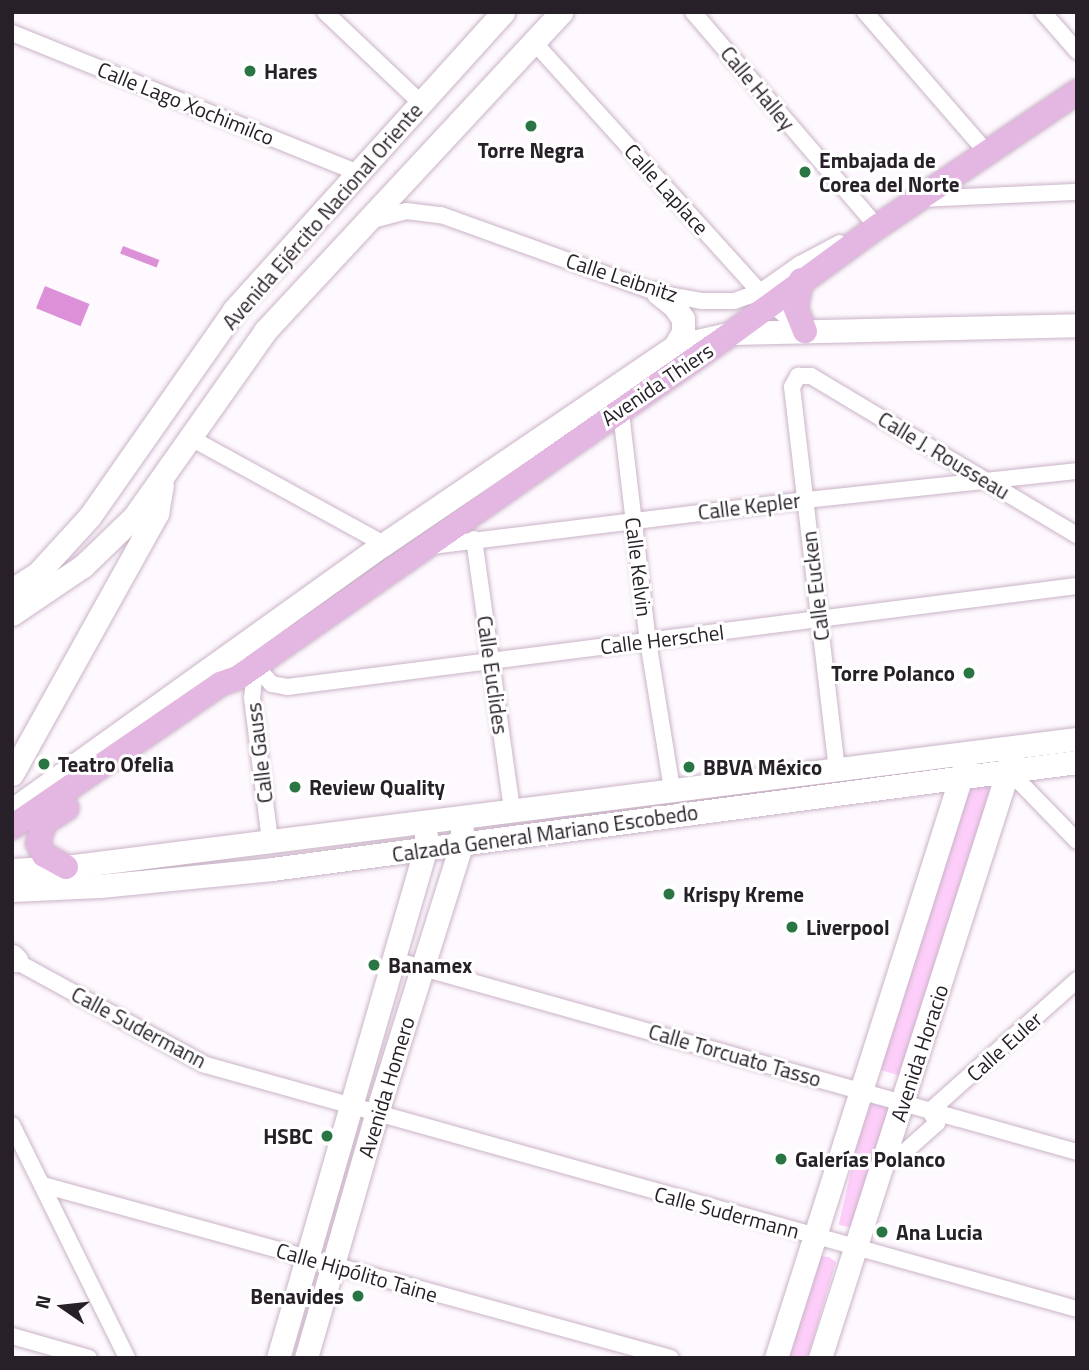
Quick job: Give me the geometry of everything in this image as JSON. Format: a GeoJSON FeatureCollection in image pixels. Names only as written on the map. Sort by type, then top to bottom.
{"type":"FeatureCollection","features":[{"type":"Feature","properties":{"kind":"main road","name":"Avenida Ejército Nacional Oriente"},"geometry":{"type":"LineString","coordinates":[[78,531],[109,492],[234,310],[503,12]]}},
{"type":"Feature","properties":{"kind":"main road","name":"Avenida Ejército Nacional Oriente"},"geometry":{"type":"LineString","coordinates":[[12,614],[83,566],[134,517],[265,331],[561,12]]}},
{"type":"Feature","properties":{"kind":"main road","name":"Avenida Thiers"},"geometry":{"type":"LineString","coordinates":[[19,800],[384,544],[616,398],[732,332],[765,298],[801,280],[1077,92]]}},
{"type":"Feature","properties":{"kind":"main road"},"geometry":{"type":"LineString","coordinates":[[801,280],[796,309],[805,331]]}},
{"type":"Feature","properties":{"kind":"main road"},"geometry":{"type":"LineString","coordinates":[[658,293],[675,307],[682,318],[682,332],[675,346]]}},
{"type":"Feature","properties":{"kind":"main road"},"geometry":{"type":"LineString","coordinates":[[675,346],[732,332],[1077,325]]}},
{"type":"Feature","properties":{"kind":"main road","name":"Avenida Thiers"},"geometry":{"type":"LineString","coordinates":[[247,672],[422,548],[616,398],[675,346]]}},
{"type":"Feature","properties":{"kind":"main road"},"geometry":{"type":"LineString","coordinates":[[12,774],[157,513],[164,478]]}},
{"type":"Feature","properties":{"kind":"main road"},"geometry":{"type":"LineString","coordinates":[[12,572],[78,531]]}},
{"type":"Feature","properties":{"kind":"main road"},"geometry":{"type":"LineString","coordinates":[[12,590],[38,573],[78,531]]}},
{"type":"Feature","properties":{"kind":"main road"},"geometry":{"type":"LineString","coordinates":[[12,827],[220,684],[247,672]]}},
{"type":"Feature","properties":{"kind":"main road"},"geometry":{"type":"LineString","coordinates":[[66,867],[44,855],[38,844],[44,823],[229,695],[247,672]]}},
{"type":"Feature","properties":{"kind":"main road","name":"Calzada General Mariano Escobedo"},"geometry":{"type":"LineString","coordinates":[[12,870],[66,867],[1077,739]]}},
{"type":"Feature","properties":{"kind":"main road","name":"Avenida Horacio"},"geometry":{"type":"LineString","coordinates":[[820,1358],[1010,772],[1013,747]]}},
{"type":"Feature","properties":{"kind":"main road","name":"Avenida Horacio"},"geometry":{"type":"LineString","coordinates":[[776,1358],[963,776],[967,753]]}},
{"type":"Feature","properties":{"kind":"main road","name":"Calzada General Mariano Escobedo"},"geometry":{"type":"LineString","coordinates":[[12,890],[100,886],[246,872],[1077,762]]}},
{"type":"Feature","properties":{"kind":"main road","name":"Avenida Homero"},"geometry":{"type":"LineString","coordinates":[[306,1358],[376,1115],[462,842],[461,817]]}},
{"type":"Feature","properties":{"kind":"main road","name":"Avenida Homero"},"geometry":{"type":"LineString","coordinates":[[278,1358],[426,847],[426,822]]}},
{"type":"Feature","properties":{"kind":"street"},"geometry":{"type":"LineString","coordinates":[[325,12],[421,103]]}},
{"type":"Feature","properties":{"kind":"street","name":"Calle Halley"},"geometry":{"type":"LineString","coordinates":[[693,12],[873,231]]}},
{"type":"Feature","properties":{"kind":"street"},"geometry":{"type":"LineString","coordinates":[[865,12],[987,153]]}},
{"type":"Feature","properties":{"kind":"street"},"geometry":{"type":"LineString","coordinates":[[1043,12],[1077,51]]}},
{"type":"Feature","properties":{"kind":"street","name":"Calle Lago Xochimilco"},"geometry":{"type":"LineString","coordinates":[[12,33],[359,173]]}},
{"type":"Feature","properties":{"kind":"street","name":"Calle Laplace"},"geometry":{"type":"LineString","coordinates":[[533,41],[765,298],[805,331]]}},
{"type":"Feature","properties":{"kind":"street"},"geometry":{"type":"LineString","coordinates":[[920,199],[1077,192]]}},
{"type":"Feature","properties":{"kind":"street","name":"Calle Leibnitz"},"geometry":{"type":"LineString","coordinates":[[366,221],[407,211],[441,215],[658,293],[702,301],[765,298],[834,245],[873,231]]}},
{"type":"Feature","properties":{"kind":"street","name":"Calle Eucken"},"geometry":{"type":"LineString","coordinates":[[811,376],[798,376],[792,387],[837,770]]}},
{"type":"Feature","properties":{"kind":"street","name":"Calle J. Rousseau"},"geometry":{"type":"LineString","coordinates":[[811,376],[1077,535]]}},
{"type":"Feature","properties":{"kind":"street","name":"Calle Kelvin"},"geometry":{"type":"LineString","coordinates":[[616,398],[648,641],[672,790]]}},
{"type":"Feature","properties":{"kind":"street"},"geometry":{"type":"LineString","coordinates":[[191,438],[384,544]]}},
{"type":"Feature","properties":{"kind":"street","name":"Calle Kepler"},"geometry":{"type":"LineString","coordinates":[[422,548],[474,539],[806,499],[1077,471]]}},
{"type":"Feature","properties":{"kind":"street","name":"Calle Euclides"},"geometry":{"type":"LineString","coordinates":[[474,539],[512,811]]}},
{"type":"Feature","properties":{"kind":"street","name":"Calle Herschel"},"geometry":{"type":"LineString","coordinates":[[247,672],[272,684],[287,687],[1077,586]]}},
{"type":"Feature","properties":{"kind":"street","name":"Calle Gauss"},"geometry":{"type":"LineString","coordinates":[[247,672],[270,840]]}},
{"type":"Feature","properties":{"kind":"street"},"geometry":{"type":"LineString","coordinates":[[1010,772],[1077,841]]}},
{"type":"Feature","properties":{"kind":"street","name":"Calle Sudermann"},"geometry":{"type":"LineString","coordinates":[[13,958],[206,1065],[376,1115],[1077,1309]]}},
{"type":"Feature","properties":{"kind":"street","name":"Calle Torcuato Tasso"},"geometry":{"type":"LineString","coordinates":[[394,960],[1077,1152]]}},
{"type":"Feature","properties":{"kind":"street","name":"Calle Euler"},"geometry":{"type":"LineString","coordinates":[[930,1111],[1077,980]]}},
{"type":"Feature","properties":{"kind":"street"},"geometry":{"type":"LineString","coordinates":[[900,1156],[937,1123],[930,1111]]}},
{"type":"Feature","properties":{"kind":"street"},"geometry":{"type":"LineString","coordinates":[[12,1125],[44,1185],[127,1358]]}},
{"type":"Feature","properties":{"kind":"street","name":"Calle Hipólito Taine"},"geometry":{"type":"LineString","coordinates":[[44,1185],[671,1358]]}},
{"type":"Feature","properties":{"kind":"street"},"geometry":{"type":"LineString","coordinates":[[12,1336],[89,1358]]}},
{"type":"Feature","properties":{"kind":"shaded area"},"geometry":{"type":"Polygon","coordinates":[[[123,246],[159,260],[157,267],[120,253],[123,246]]]}},
{"type":"Feature","properties":{"kind":"shaded area"},"geometry":{"type":"Polygon","coordinates":[[[45,286],[90,304],[81,326],[36,308],[45,286]]]}},
{"type":"Feature","properties":{"kind":"shaded area"},"geometry":{"type":"Polygon","coordinates":[[[968,779],[992,786],[903,1077],[879,1069],[968,779]]]}},
{"type":"Feature","properties":{"kind":"shaded area"},"geometry":{"type":"Polygon","coordinates":[[[867,1102],[892,1108],[864,1231],[839,1225],[867,1102]]]}},
{"type":"Feature","properties":{"kind":"shaded area"},"geometry":{"type":"Polygon","coordinates":[[[819,1256],[829,1257],[836,1262],[808,1357],[786,1358],[819,1256]]]}},
{"type":"Feature","properties":{"kind":"place","name":"Hares"},"geometry":{"type":"Point","coordinates":[250,71]}},
{"type":"Feature","properties":{"kind":"place","name":"Torre Negra"},"geometry":{"type":"Point","coordinates":[531,126]}},
{"type":"Feature","properties":{"kind":"place","name":"Embajada de Corea del Norte"},"geometry":{"type":"Point","coordinates":[805,172]}},
{"type":"Feature","properties":{"kind":"place","name":"Torre Polanco"},"geometry":{"type":"Point","coordinates":[969,673]}},
{"type":"Feature","properties":{"kind":"place","name":"Teatro Ofelia"},"geometry":{"type":"Point","coordinates":[44,764]}},
{"type":"Feature","properties":{"kind":"place","name":"BBVA México"},"geometry":{"type":"Point","coordinates":[689,767]}},
{"type":"Feature","properties":{"kind":"place","name":"Review Quality"},"geometry":{"type":"Point","coordinates":[295,787]}},
{"type":"Feature","properties":{"kind":"place","name":"Krispy Kreme"},"geometry":{"type":"Point","coordinates":[669,894]}},
{"type":"Feature","properties":{"kind":"place","name":"Liverpool"},"geometry":{"type":"Point","coordinates":[792,927]}},
{"type":"Feature","properties":{"kind":"place","name":"Banamex"},"geometry":{"type":"Point","coordinates":[374,965]}},
{"type":"Feature","properties":{"kind":"place","name":"HSBC"},"geometry":{"type":"Point","coordinates":[327,1136]}},
{"type":"Feature","properties":{"kind":"place","name":"Galerías Polanco"},"geometry":{"type":"Point","coordinates":[781,1159]}},
{"type":"Feature","properties":{"kind":"place","name":"Ana Lucia"},"geometry":{"type":"Point","coordinates":[882,1232]}},
{"type":"Feature","properties":{"kind":"place","name":"Benavides"},"geometry":{"type":"Point","coordinates":[358,1296]}}]}
